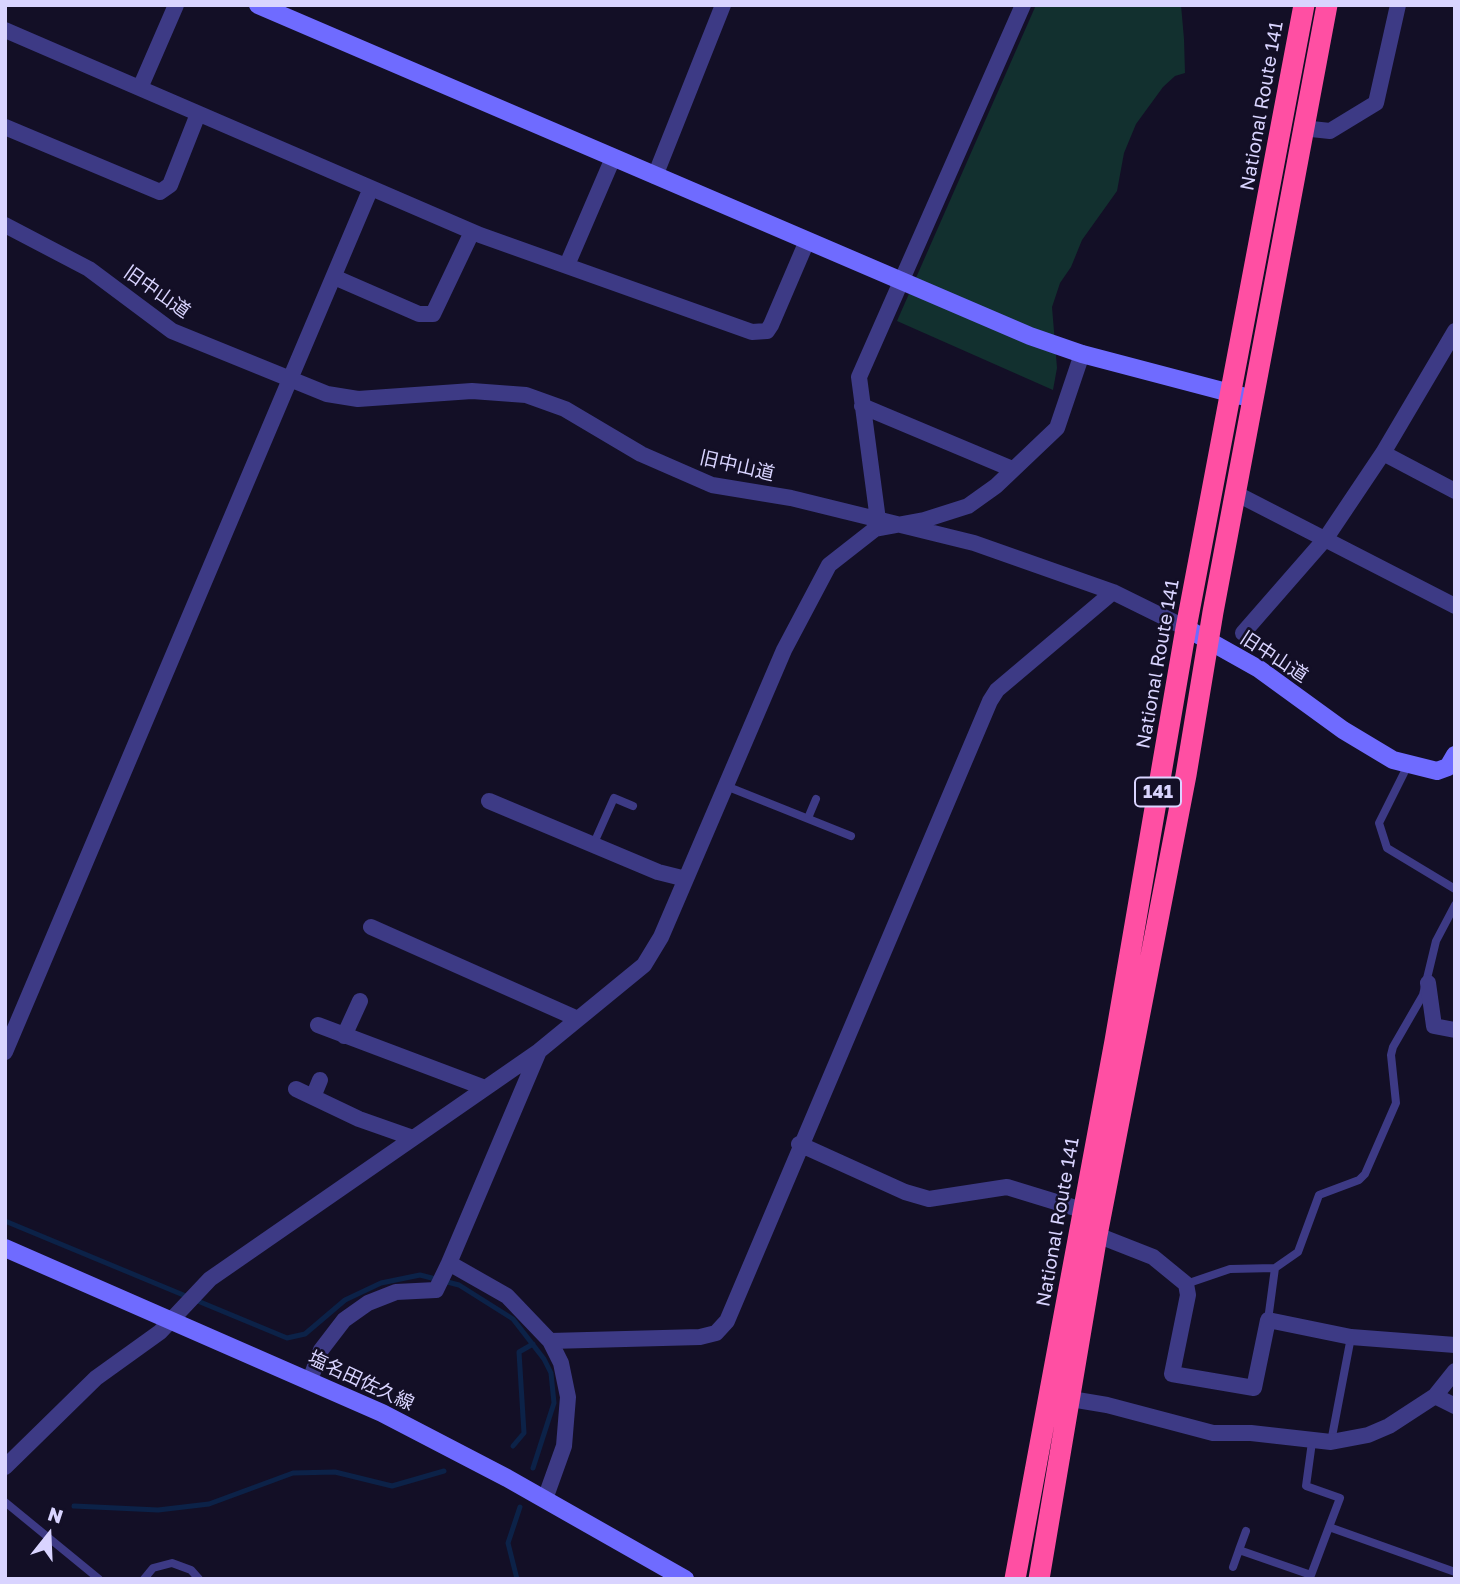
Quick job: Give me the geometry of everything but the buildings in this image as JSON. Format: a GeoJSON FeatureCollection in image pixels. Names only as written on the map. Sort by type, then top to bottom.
{"type":"FeatureCollection","features":[{"type":"Feature","properties":{"kind":"highway","name":"National Route 141"},"geometry":{"type":"LineString","coordinates":[[1015,1579],[1186,628],[1304,5]]}},
{"type":"Feature","properties":{"kind":"highway","name":"141"},"geometry":{"type":"LineString","coordinates":[[1039,1579],[1097,1235],[1186,775],[1302,128],[1327,5]]}},
{"type":"Feature","properties":{"kind":"street"},"geometry":{"type":"LineString","coordinates":[[140,88],[176,5]]}},
{"type":"Feature","properties":{"kind":"street"},"geometry":{"type":"LineString","coordinates":[[258,5],[901,282],[1082,354],[1253,399]]}},
{"type":"Feature","properties":{"kind":"street"},"geometry":{"type":"LineString","coordinates":[[655,176],[723,5]]}},
{"type":"Feature","properties":{"kind":"street"},"geometry":{"type":"LineString","coordinates":[[885,522],[862,406],[859,377],[1023,5]]}},
{"type":"Feature","properties":{"kind":"street"},"geometry":{"type":"LineString","coordinates":[[1302,128],[1330,131],[1376,103],[1398,5]]}},
{"type":"Feature","properties":{"kind":"street"},"geometry":{"type":"LineString","coordinates":[[7,36],[140,88],[472,232],[760,333],[767,331],[771,325],[807,241]]}},
{"type":"Feature","properties":{"kind":"street"},"geometry":{"type":"LineString","coordinates":[[5,127],[160,192],[170,185],[198,114]]}},
{"type":"Feature","properties":{"kind":"street"},"geometry":{"type":"LineString","coordinates":[[567,265],[613,158]]}},
{"type":"Feature","properties":{"kind":"street"},"geometry":{"type":"LineString","coordinates":[[5,1052],[371,188]]}},
{"type":"Feature","properties":{"kind":"street","name":"旧中山道"},"geometry":{"type":"LineString","coordinates":[[5,225],[89,269],[172,331],[289,380],[327,394],[350,398],[472,391],[526,396],[565,409],[641,454],[699,480],[974,542],[1113,592],[1186,628],[1259,669],[1377,752],[1408,765],[1437,771],[1452,766]]}},
{"type":"Feature","properties":{"kind":"street"},"geometry":{"type":"LineString","coordinates":[[334,276],[419,314],[433,314],[472,232]]}},
{"type":"Feature","properties":{"kind":"street"},"geometry":{"type":"LineString","coordinates":[[1242,634],[1326,538],[1383,453],[1455,331]]}},
{"type":"Feature","properties":{"kind":"street"},"geometry":{"type":"LineString","coordinates":[[5,1467],[96,1378],[116,1361],[147,1342],[173,1319],[210,1279],[539,1051],[653,953],[784,650],[829,565],[851,545],[885,522],[924,520],[968,506],[996,486],[1057,428],[1082,354]]}},
{"type":"Feature","properties":{"kind":"street"},"geometry":{"type":"LineString","coordinates":[[862,406],[1012,469]]}},
{"type":"Feature","properties":{"kind":"street"},"geometry":{"type":"LineString","coordinates":[[1383,453],[1455,491]]}},
{"type":"Feature","properties":{"kind":"street"},"geometry":{"type":"LineString","coordinates":[[1237,494],[1455,606]]}},
{"type":"Feature","properties":{"kind":"street"},"geometry":{"type":"LineString","coordinates":[[550,1341],[700,1338],[722,1329],[990,701],[997,690],[1113,592]]}},
{"type":"Feature","properties":{"kind":"street"},"geometry":{"type":"LineString","coordinates":[[489,801],[658,872],[686,879]]}},
{"type":"Feature","properties":{"kind":"street"},"geometry":{"type":"LineString","coordinates":[[371,927],[578,1018]]}},
{"type":"Feature","properties":{"kind":"street"},"geometry":{"type":"LineString","coordinates":[[451,962],[458,946]]}},
{"type":"Feature","properties":{"kind":"street"},"geometry":{"type":"LineString","coordinates":[[1428,983],[1434,1026],[1455,1030]]}},
{"type":"Feature","properties":{"kind":"street"},"geometry":{"type":"LineString","coordinates":[[344,1036],[360,1001]]}},
{"type":"Feature","properties":{"kind":"street"},"geometry":{"type":"LineString","coordinates":[[318,1025],[485,1088]]}},
{"type":"Feature","properties":{"kind":"street"},"geometry":{"type":"LineString","coordinates":[[310,1380],[329,1338],[358,1310],[396,1292],[430,1291],[439,1287],[539,1051]]}},
{"type":"Feature","properties":{"kind":"street"},"geometry":{"type":"LineString","coordinates":[[313,1097],[320,1080]]}},
{"type":"Feature","properties":{"kind":"street"},"geometry":{"type":"LineString","coordinates":[[296,1090],[359,1119],[413,1138]]}},
{"type":"Feature","properties":{"kind":"street"},"geometry":{"type":"LineString","coordinates":[[799,1144],[905,1192],[929,1199],[1007,1187],[1082,1210]]}},
{"type":"Feature","properties":{"kind":"street"},"geometry":{"type":"LineString","coordinates":[[1097,1235],[1153,1257],[1186,1284],[1188,1295],[1172,1374],[1254,1388],[1268,1320],[1351,1337],[1455,1345]]}},
{"type":"Feature","properties":{"kind":"street","name":"塩名田佐久線"},"geometry":{"type":"LineString","coordinates":[[5,1248],[173,1319],[434,1439],[685,1579]]}},
{"type":"Feature","properties":{"kind":"street"},"geometry":{"type":"LineString","coordinates":[[447,1266],[507,1296],[550,1341],[561,1363],[568,1397],[564,1446],[545,1499]]}},
{"type":"Feature","properties":{"kind":"street"},"geometry":{"type":"LineString","coordinates":[[1071,1399],[1107,1405],[1213,1433],[1251,1433],[1312,1442],[1331,1442],[1368,1435],[1389,1426],[1435,1396],[1455,1371]]}},
{"type":"Feature","properties":{"kind":"street"},"geometry":{"type":"LineString","coordinates":[[1435,1396],[1455,1406]]}},
{"type":"Feature","properties":{"kind":"lane"},"geometry":{"type":"LineString","coordinates":[[1408,765],[1379,823],[1387,848],[1455,889]]}},
{"type":"Feature","properties":{"kind":"lane"},"geometry":{"type":"LineString","coordinates":[[726,786],[852,836]]}},
{"type":"Feature","properties":{"kind":"lane"},"geometry":{"type":"LineString","coordinates":[[594,844],[614,798],[633,806]]}},
{"type":"Feature","properties":{"kind":"lane"},"geometry":{"type":"LineString","coordinates":[[808,818],[816,799]]}},
{"type":"Feature","properties":{"kind":"lane"},"geometry":{"type":"LineString","coordinates":[[1186,1284],[1230,1269],[1275,1268],[1298,1252],[1319,1195],[1359,1180],[1365,1174],[1396,1103],[1391,1055],[1393,1048],[1428,983],[1436,941],[1455,905]]}},
{"type":"Feature","properties":{"kind":"lane"},"geometry":{"type":"LineString","coordinates":[[1268,1320],[1275,1268]]}},
{"type":"Feature","properties":{"kind":"lane"},"geometry":{"type":"LineString","coordinates":[[1331,1442],[1351,1337]]}},
{"type":"Feature","properties":{"kind":"lane"},"geometry":{"type":"LineString","coordinates":[[1239,1550],[1311,1575],[1339,1498],[1306,1486],[1312,1442]]}},
{"type":"Feature","properties":{"kind":"lane"},"geometry":{"type":"LineString","coordinates":[[5,1502],[99,1579]]}},
{"type":"Feature","properties":{"kind":"lane"},"geometry":{"type":"LineString","coordinates":[[1329,1527],[1455,1573]]}},
{"type":"Feature","properties":{"kind":"lane"},"geometry":{"type":"LineString","coordinates":[[1233,1567],[1246,1531]]}},
{"type":"Feature","properties":{"kind":"lane"},"geometry":{"type":"LineString","coordinates":[[144,1579],[153,1568],[172,1563],[191,1570],[199,1579]]}},
{"type":"Feature","properties":{"kind":"green space"},"geometry":{"type":"Polygon","coordinates":[[[1036,5],[1181,5],[1184,39],[1185,73],[1175,76],[1163,87],[1136,124],[1124,153],[1117,191],[1082,240],[1071,267],[1060,283],[1052,307],[1057,368],[1053,390],[897,321],[1036,5]]]}},
{"type":"Feature","properties":{"kind":"waterway"},"geometry":{"type":"LineString","coordinates":[[5,1221],[287,1338],[305,1334],[345,1300],[381,1283],[420,1275],[459,1285],[513,1319],[544,1359],[551,1373],[554,1403],[533,1468]]}},
{"type":"Feature","properties":{"kind":"waterway"},"geometry":{"type":"LineString","coordinates":[[513,1446],[524,1433],[519,1352],[533,1344]]}},
{"type":"Feature","properties":{"kind":"waterway"},"geometry":{"type":"LineString","coordinates":[[74,1506],[158,1510],[209,1504],[293,1473],[335,1472],[392,1486],[444,1471]]}},
{"type":"Feature","properties":{"kind":"waterway"},"geometry":{"type":"LineString","coordinates":[[517,1579],[508,1543],[520,1507]]}}]}
